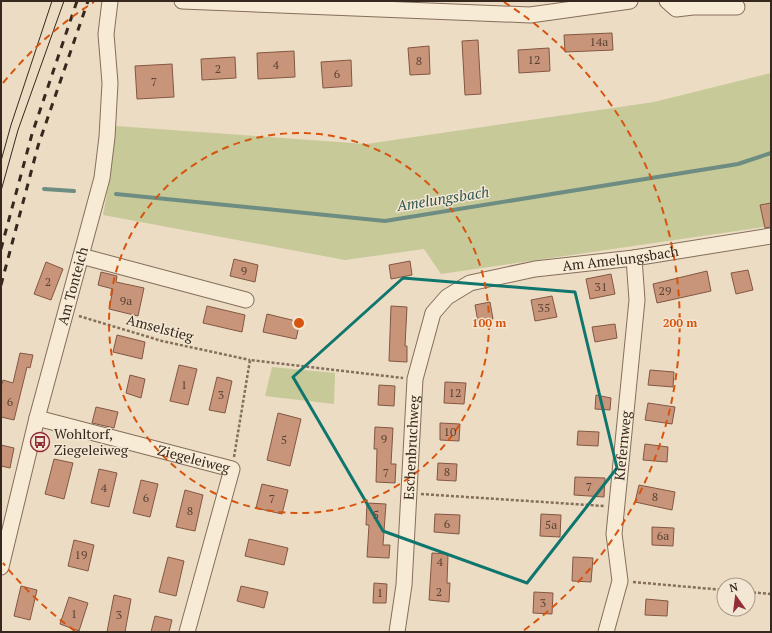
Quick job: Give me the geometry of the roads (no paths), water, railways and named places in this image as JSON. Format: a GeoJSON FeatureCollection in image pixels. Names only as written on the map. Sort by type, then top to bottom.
{"type":"FeatureCollection","features":[{"type":"Feature","properties":{"kind":"street","name":"Am Tonteich"},"geometry":{"type":"LineString","coordinates":[[1,567],[37,418],[102,178],[107,137],[110,83],[106,34],[110,1]]}},
{"type":"Feature","properties":{"kind":"street"},"geometry":{"type":"LineString","coordinates":[[182,1],[530,15],[630,1]]}},
{"type":"Feature","properties":{"kind":"street"},"geometry":{"type":"LineString","coordinates":[[667,1],[676,9],[693,7],[737,7]]}},
{"type":"Feature","properties":{"kind":"street","name":"Am Amelungsbach"},"geometry":{"type":"LineString","coordinates":[[470,283],[535,269],[634,258],[771,236]]}},
{"type":"Feature","properties":{"kind":"street"},"geometry":{"type":"LineString","coordinates":[[81,256],[246,300]]}},
{"type":"Feature","properties":{"kind":"street","name":"Kiefernweg"},"geometry":{"type":"LineString","coordinates":[[606,632],[620,581],[614,534],[637,300],[634,258]]}},
{"type":"Feature","properties":{"kind":"street","name":"Eschenbruchweg"},"geometry":{"type":"LineString","coordinates":[[397,632],[404,586],[415,379],[433,313],[447,297],[470,283]]}},
{"type":"Feature","properties":{"kind":"street","name":"Ziegeleiweg"},"geometry":{"type":"LineString","coordinates":[[37,418],[232,469],[187,632]]}},
{"type":"Feature","properties":{"kind":"waterway","name":"Amelungsbach"},"geometry":{"type":"LineString","coordinates":[[116,194],[385,221],[738,164],[771,153]]}},
{"type":"Feature","properties":{"kind":"waterway","name":"Amelungsbach"},"geometry":{"type":"LineString","coordinates":[[44,189],[74,191]]}},
{"type":"Feature","properties":{"kind":"tram line"},"geometry":{"type":"LineString","coordinates":[[1,161],[11,125],[52,1]]}},
{"type":"Feature","properties":{"kind":"tram line"},"geometry":{"type":"LineString","coordinates":[[1,191],[18,130],[64,1]]}},
{"type":"Feature","properties":{"kind":"railway"},"geometry":{"type":"LineString","coordinates":[[1,249],[32,134],[77,1]]}},
{"type":"Feature","properties":{"kind":"railway"},"geometry":{"type":"LineString","coordinates":[[1,285],[38,146],[88,1]]}},
{"type":"Feature","properties":{"kind":"place","name":"Wohltorf, Ziegeleiweg"},"geometry":{"type":"Point","coordinates":[40,442]}}]}
